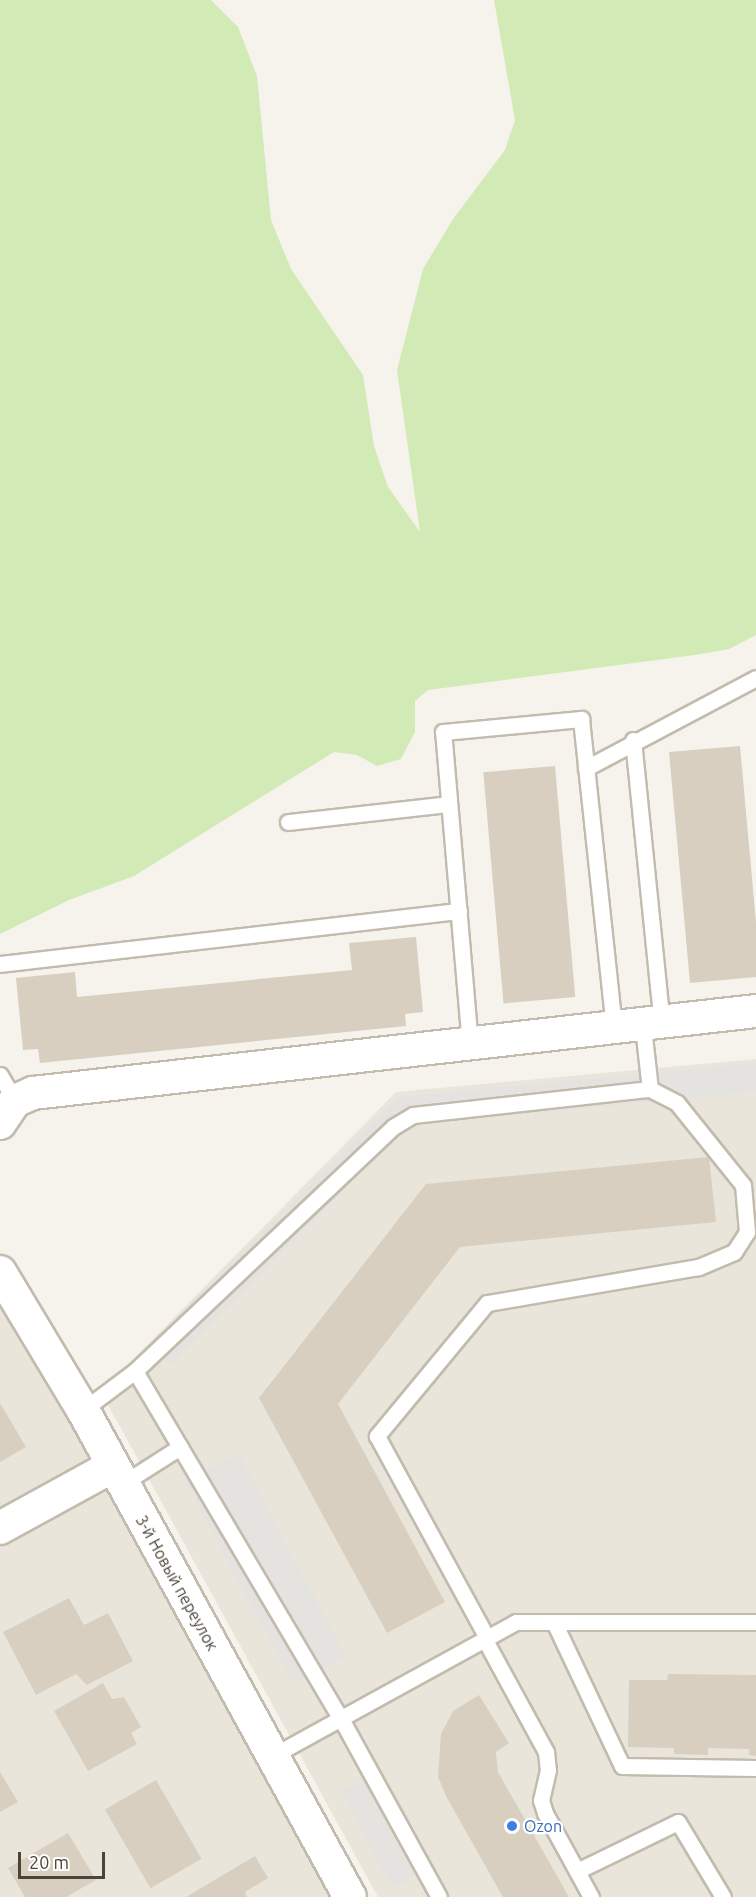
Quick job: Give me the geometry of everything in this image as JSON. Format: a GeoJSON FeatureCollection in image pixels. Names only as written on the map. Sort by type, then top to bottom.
{"type":"FeatureCollection","features":[{"type":"Feature","properties":{"kind":"street"},"geometry":{"type":"LineString","coordinates":[[5,1100],[33,1093],[640,1027],[756,1011]]}},
{"type":"Feature","properties":{"kind":"street","name":"3-й Новый переулок"},"geometry":{"type":"LineString","coordinates":[[0,1272],[82,1410],[351,1897]]}},
{"type":"Feature","properties":{"kind":"street"},"geometry":{"type":"LineString","coordinates":[[0,1528],[117,1476]]}},
{"type":"Feature","properties":{"kind":"lane"},"geometry":{"type":"LineString","coordinates":[[586,768],[633,740],[756,678]]}},
{"type":"Feature","properties":{"kind":"lane"},"geometry":{"type":"LineString","coordinates":[[470,1045],[443,732],[582,719],[586,768],[640,1027],[650,1089]]}},
{"type":"Feature","properties":{"kind":"lane"},"geometry":{"type":"LineString","coordinates":[[633,740],[640,1027]]}},
{"type":"Feature","properties":{"kind":"lane"},"geometry":{"type":"LineString","coordinates":[[288,822],[449,804]]}},
{"type":"Feature","properties":{"kind":"lane"},"geometry":{"type":"LineString","coordinates":[[0,964],[459,911]]}},
{"type":"Feature","properties":{"kind":"lane"},"geometry":{"type":"LineString","coordinates":[[82,1410],[135,1371],[393,1127],[412,1115],[650,1089],[677,1103],[743,1185],[752,1210],[747,1232],[734,1252],[698,1267],[487,1303],[377,1436],[546,1752],[548,1770],[541,1800],[591,1897]]}},
{"type":"Feature","properties":{"kind":"lane"},"geometry":{"type":"LineString","coordinates":[[135,1371],[340,1718],[439,1897]]}},
{"type":"Feature","properties":{"kind":"lane"},"geometry":{"type":"LineString","coordinates":[[117,1476],[180,1447]]}},
{"type":"Feature","properties":{"kind":"lane"},"geometry":{"type":"LineString","coordinates":[[274,1755],[516,1622],[756,1622]]}},
{"type":"Feature","properties":{"kind":"lane"},"geometry":{"type":"LineString","coordinates":[[554,1622],[622,1766],[756,1768]]}},
{"type":"Feature","properties":{"kind":"lane"},"geometry":{"type":"LineString","coordinates":[[577,1871],[678,1822],[723,1897]]}},
{"type":"Feature","properties":{"kind":"shaded area"},"geometry":{"type":"Polygon","coordinates":[[[756,1059],[756,1897],[378,1897],[101,1392],[396,1092],[756,1059]]]}},
{"type":"Feature","properties":{"kind":"shaded area"},"geometry":{"type":"Polygon","coordinates":[[[756,1063],[756,1092],[407,1125],[171,1366],[148,1345],[398,1097],[756,1063]]]}},
{"type":"Feature","properties":{"kind":"shaded area"},"geometry":{"type":"Polygon","coordinates":[[[0,1299],[350,1897],[0,1897],[0,1299]]]}},
{"type":"Feature","properties":{"kind":"shaded area"},"geometry":{"type":"Polygon","coordinates":[[[238,1453],[346,1656],[293,1684],[185,1481],[238,1453]]]}},
{"type":"Feature","properties":{"kind":"shaded area"},"geometry":{"type":"Polygon","coordinates":[[[363,1779],[415,1876],[393,1888],[341,1791],[363,1779]]]}},
{"type":"Feature","properties":{"kind":"green space"},"geometry":{"type":"Polygon","coordinates":[[[0,0],[211,0],[238,27],[257,76],[271,220],[291,269],[363,375],[374,446],[388,487],[420,532],[397,370],[423,269],[453,219],[505,150],[515,120],[494,0],[756,0],[756,635],[729,649],[695,655],[428,690],[415,701],[415,732],[401,759],[377,766],[357,755],[334,752],[134,876],[69,900],[0,934],[0,0]]]}},
{"type":"Feature","properties":{"kind":"building"},"geometry":{"type":"Polygon","coordinates":[[[740,746],[756,922],[756,977],[690,983],[669,752],[740,746]]]}},
{"type":"Feature","properties":{"kind":"building"},"geometry":{"type":"Polygon","coordinates":[[[555,766],[575,997],[503,1003],[483,772],[555,766]]]}},
{"type":"Feature","properties":{"kind":"building"},"geometry":{"type":"Polygon","coordinates":[[[416,937],[423,1012],[405,1014],[406,1026],[40,1063],[38,1049],[23,1050],[16,978],[75,972],[77,997],[352,970],[349,943],[416,937]]]}},
{"type":"Feature","properties":{"kind":"building"},"geometry":{"type":"Polygon","coordinates":[[[709,1157],[716,1222],[460,1247],[338,1404],[445,1602],[387,1633],[259,1398],[426,1184],[709,1157]]]}},
{"type":"Feature","properties":{"kind":"building"},"geometry":{"type":"Polygon","coordinates":[[[0,1403],[26,1447],[0,1462],[0,1403]]]}},
{"type":"Feature","properties":{"kind":"building"},"geometry":{"type":"Polygon","coordinates":[[[69,1598],[84,1625],[108,1613],[133,1661],[87,1685],[76,1674],[36,1695],[3,1632],[69,1598]]]}},
{"type":"Feature","properties":{"kind":"building"},"geometry":{"type":"Polygon","coordinates":[[[668,1674],[756,1675],[756,1756],[749,1755],[749,1749],[708,1748],[708,1755],[674,1754],[674,1748],[628,1747],[629,1680],[667,1680],[668,1674]]]}},
{"type":"Feature","properties":{"kind":"building"},"geometry":{"type":"Polygon","coordinates":[[[103,1683],[112,1699],[124,1697],[141,1727],[131,1733],[137,1744],[88,1771],[54,1711],[103,1683]]]}},
{"type":"Feature","properties":{"kind":"building"},"geometry":{"type":"Polygon","coordinates":[[[479,1695],[509,1743],[496,1752],[498,1772],[569,1897],[503,1897],[447,1798],[438,1777],[441,1734],[453,1711],[479,1695]]]}},
{"type":"Feature","properties":{"kind":"building"},"geometry":{"type":"Polygon","coordinates":[[[0,1772],[18,1802],[0,1812],[0,1772]]]}},
{"type":"Feature","properties":{"kind":"building"},"geometry":{"type":"Polygon","coordinates":[[[156,1780],[202,1859],[150,1888],[105,1810],[156,1780]]]}},
{"type":"Feature","properties":{"kind":"building"},"geometry":{"type":"Polygon","coordinates":[[[68,1833],[96,1880],[66,1897],[25,1897],[8,1868],[68,1833]]]}},
{"type":"Feature","properties":{"kind":"building"},"geometry":{"type":"Polygon","coordinates":[[[255,1856],[268,1878],[245,1892],[247,1897],[186,1897],[255,1856]]]}},
{"type":"Feature","properties":{"kind":"place","name":"Ozon"},"geometry":{"type":"Point","coordinates":[512,1826]}}]}
